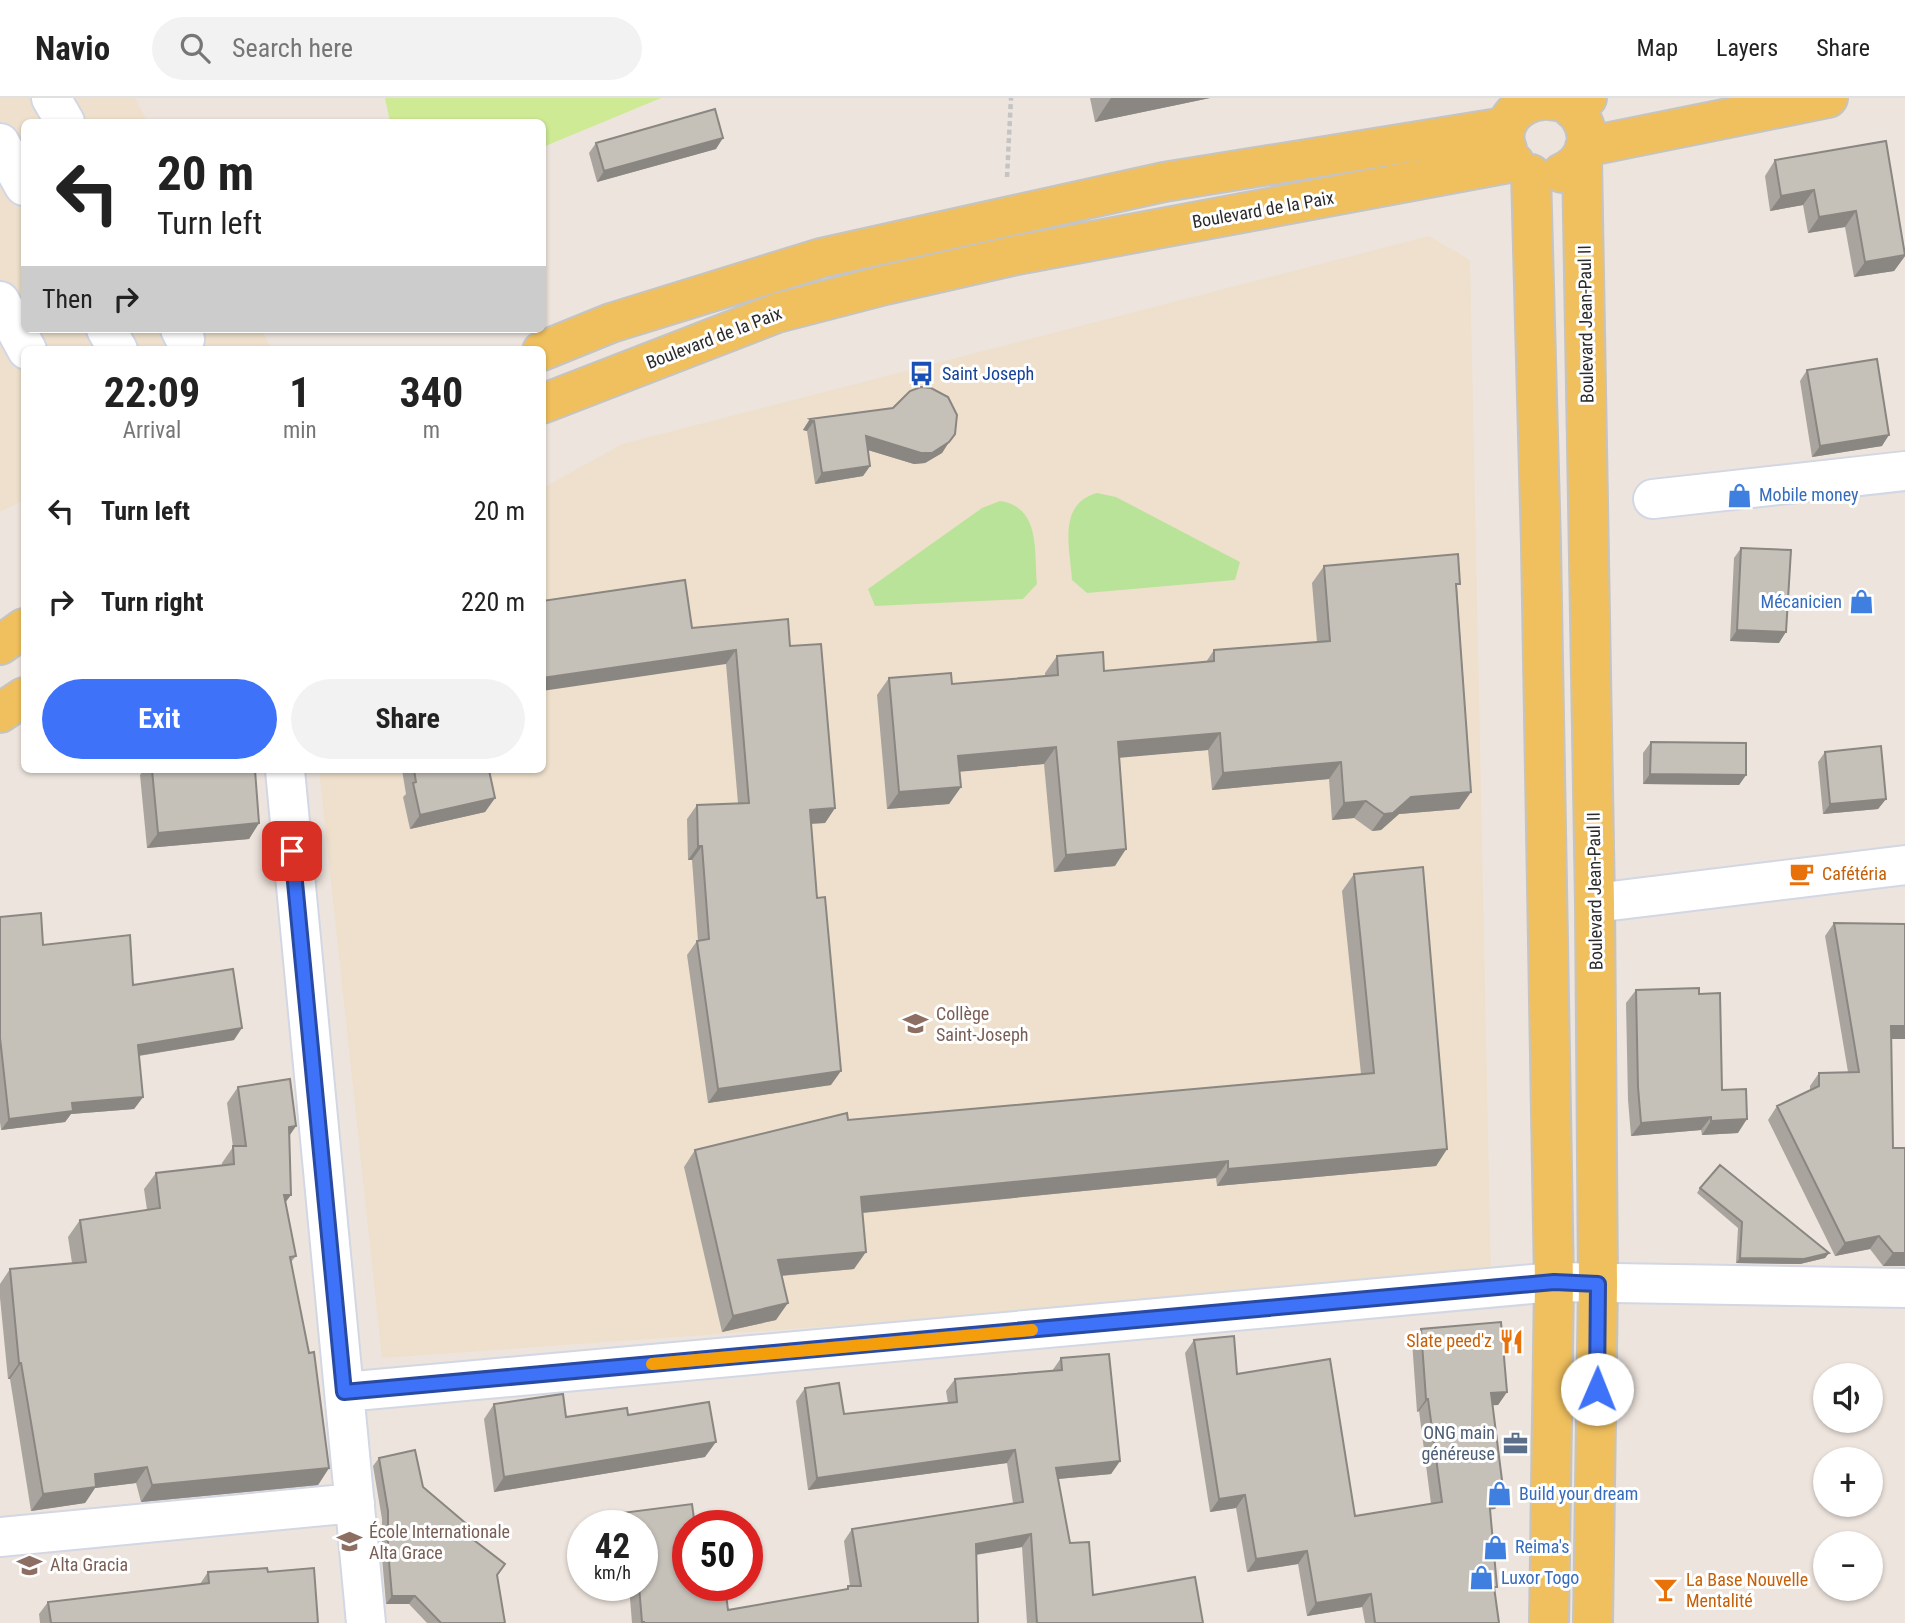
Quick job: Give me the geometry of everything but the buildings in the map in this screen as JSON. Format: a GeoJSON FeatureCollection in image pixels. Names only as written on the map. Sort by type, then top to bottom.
{"type":"FeatureCollection","features":[{"type":"Feature","properties":{"kind":"main road"},"geometry":{"type":"LineString","coordinates":[[1584,153],[1828,98]]}},
{"type":"Feature","properties":{"kind":"main road"},"geometry":{"type":"LineString","coordinates":[[546,349],[611,323],[821,258],[1164,182],[1517,155],[1563,173],[1573,168],[1584,153],[1585,132],[1581,118],[1559,99],[1521,107],[1510,117],[1517,155],[1541,546],[1554,1282],[1549,1623]]}},
{"type":"Feature","properties":{"kind":"main road","name":"Boulevard Jean-Paul II"},"geometry":{"type":"LineString","coordinates":[[1584,153],[1598,1284],[1593,1623]]}},
{"type":"Feature","properties":{"kind":"main road","name":"Boulevard de la Paix"},"geometry":{"type":"LineString","coordinates":[[546,402],[777,313],[885,285],[1013,256],[1517,155]]}},
{"type":"Feature","properties":{"kind":"main road"},"geometry":{"type":"LineString","coordinates":[[0,645],[21,630]]}},
{"type":"Feature","properties":{"kind":"main road"},"geometry":{"type":"LineString","coordinates":[[0,713],[21,699]]}},
{"type":"Feature","properties":{"kind":"street"},"geometry":{"type":"LineString","coordinates":[[51,98],[63,119]]}},
{"type":"Feature","properties":{"kind":"street"},"geometry":{"type":"LineString","coordinates":[[0,143],[21,181]]}},
{"type":"Feature","properties":{"kind":"street"},"geometry":{"type":"LineString","coordinates":[[1007,217],[1013,256]]}},
{"type":"Feature","properties":{"kind":"street"},"geometry":{"type":"LineString","coordinates":[[0,301],[25,346]]}},
{"type":"Feature","properties":{"kind":"street"},"geometry":{"type":"LineString","coordinates":[[1653,499],[1905,471]]}},
{"type":"Feature","properties":{"kind":"street"},"geometry":{"type":"LineString","coordinates":[[285,773],[366,1623]]}},
{"type":"Feature","properties":{"kind":"street"},"geometry":{"type":"LineString","coordinates":[[1595,903],[1905,866]]}},
{"type":"Feature","properties":{"kind":"street"},"geometry":{"type":"LineString","coordinates":[[344,1392],[1554,1282],[1905,1288]]}},
{"type":"Feature","properties":{"kind":"street"},"geometry":{"type":"LineString","coordinates":[[0,1536],[355,1503]]}},
{"type":"Feature","properties":{"kind":"path"},"geometry":{"type":"LineString","coordinates":[[1007,217],[1007,143],[1011,98]]}},
{"type":"Feature","properties":{"kind":"shaded area"},"geometry":{"type":"Polygon","coordinates":[[[0,98],[135,98],[146,119],[21,119],[21,333],[263,333],[270,346],[21,346],[21,502],[0,512],[0,98]]]}},
{"type":"Feature","properties":{"kind":"shaded area","name":"Collège Saint-Joseph"},"geometry":{"type":"Polygon","coordinates":[[[1429,236],[1470,260],[1491,1279],[382,1358],[319,773],[546,773],[546,486],[622,444],[1429,236]]]}},
{"type":"Feature","properties":{"kind":"green space"},"geometry":{"type":"Polygon","coordinates":[[[385,98],[661,98],[546,146],[546,119],[389,119],[385,98]]]}},
{"type":"Feature","properties":{"kind":"green space"},"geometry":{"type":"Polygon","coordinates":[[[1097,493],[1116,497],[1240,562],[1235,580],[1087,593],[1072,580],[1069,529],[1076,507],[1084,499],[1097,493]]]}},
{"type":"Feature","properties":{"kind":"green space"},"geometry":{"type":"Polygon","coordinates":[[[1000,501],[1023,512],[1033,533],[1037,584],[1023,599],[875,606],[868,589],[982,508],[1000,501]]]}},
{"type":"Feature","properties":{"kind":"slow traffic"},"geometry":{"type":"LineString","coordinates":[[652,1364],[1032,1330]]}},
{"type":"Feature","properties":{"kind":"place","name":"Saint Joseph"},"geometry":{"type":"Point","coordinates":[922,374]}},
{"type":"Feature","properties":{"kind":"place","name":"Mobile money"},"geometry":{"type":"Point","coordinates":[1739,495]}},
{"type":"Feature","properties":{"kind":"place","name":"Mécanicien"},"geometry":{"type":"Point","coordinates":[1862,602]}},
{"type":"Feature","properties":{"kind":"place","name":"Cafétéria"},"geometry":{"type":"Point","coordinates":[1802,874]}},
{"type":"Feature","properties":{"kind":"place","name":"Collège Saint-Joseph"},"geometry":{"type":"Point","coordinates":[916,1024]}},
{"type":"Feature","properties":{"kind":"place","name":"Slate peed'z"},"geometry":{"type":"Point","coordinates":[1512,1341]}},
{"type":"Feature","properties":{"kind":"place","name":"ONG main généreuse"},"geometry":{"type":"Point","coordinates":[1515,1443]}},
{"type":"Feature","properties":{"kind":"place","name":"Build your dream"},"geometry":{"type":"Point","coordinates":[1499,1494]}},
{"type":"Feature","properties":{"kind":"place","name":"École Internationale Alta Grace"},"geometry":{"type":"Point","coordinates":[349,1542]}},
{"type":"Feature","properties":{"kind":"place","name":"Reima's"},"geometry":{"type":"Point","coordinates":[1495,1547]}},
{"type":"Feature","properties":{"kind":"place","name":"Alta Gracia"},"geometry":{"type":"Point","coordinates":[30,1565]}},
{"type":"Feature","properties":{"kind":"place","name":"Luxor Togo"},"geometry":{"type":"Point","coordinates":[1481,1578]}},
{"type":"Feature","properties":{"kind":"place","name":"La Base Nouvelle Mentalité"},"geometry":{"type":"Point","coordinates":[1666,1590]}},
{"type":"Feature","properties":{"kind":"route"},"geometry":{"type":"LineString","coordinates":[[292,851],[344,1392],[1554,1282],[1598,1284],[1597,1389]]}}]}
